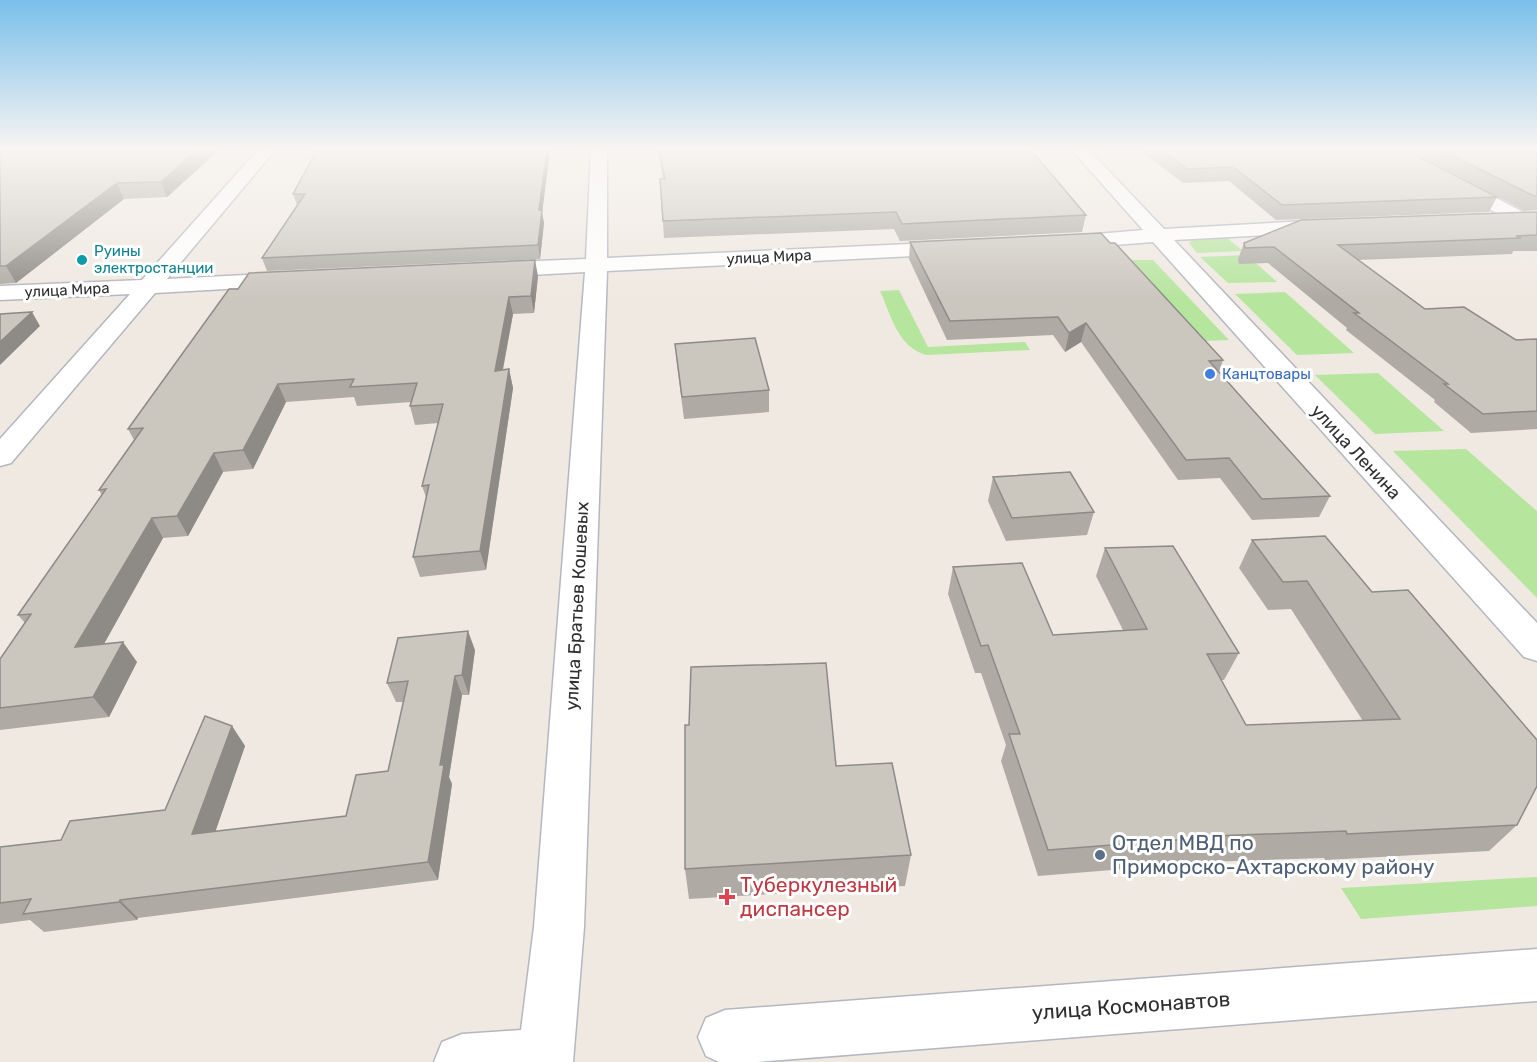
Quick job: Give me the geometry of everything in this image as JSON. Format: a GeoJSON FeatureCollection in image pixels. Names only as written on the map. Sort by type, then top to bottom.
{"type":"FeatureCollection","features":[{"type":"Feature","properties":{"kind":"street"},"geometry":{"type":"LineString","coordinates":[[0,457],[223,200]]}},
{"type":"Feature","properties":{"kind":"street","name":"улица Братьев Кошевых"},"geometry":{"type":"LineString","coordinates":[[545,1059],[559,927],[598,200]]}},
{"type":"Feature","properties":{"kind":"street","name":"улица Ленина"},"geometry":{"type":"LineString","coordinates":[[1125,200],[1537,647]]}},
{"type":"Feature","properties":{"kind":"street"},"geometry":{"type":"LineString","coordinates":[[1491,200],[1530,219]]}},
{"type":"Feature","properties":{"kind":"street"},"geometry":{"type":"LineString","coordinates":[[1486,220],[1530,219]]}},
{"type":"Feature","properties":{"kind":"street"},"geometry":{"type":"LineString","coordinates":[[1046,244],[1222,231],[1342,226]]}},
{"type":"Feature","properties":{"kind":"street","name":"улица Мира"},"geometry":{"type":"LineString","coordinates":[[477,271],[975,247]]}},
{"type":"Feature","properties":{"kind":"street","name":"улица Мира"},"geometry":{"type":"LineString","coordinates":[[0,293],[310,279]]}},
{"type":"Feature","properties":{"kind":"street","name":"улица Космонавтов"},"geometry":{"type":"LineString","coordinates":[[725,1037],[1537,975]]}},
{"type":"Feature","properties":{"kind":"street"},"geometry":{"type":"LineString","coordinates":[[462,1062],[545,1059]]}},
{"type":"Feature","properties":{"kind":"green space"},"geometry":{"type":"Polygon","coordinates":[[[1225,236],[1243,251],[1197,253],[1189,243],[1201,238],[1225,236]]]}},
{"type":"Feature","properties":{"kind":"green space"},"geometry":{"type":"Polygon","coordinates":[[[1247,255],[1277,282],[1228,283],[1200,257],[1247,255]]]}},
{"type":"Feature","properties":{"kind":"green space"},"geometry":{"type":"Polygon","coordinates":[[[1131,260],[1153,260],[1229,340],[1203,341],[1131,260]]]}},
{"type":"Feature","properties":{"kind":"green space"},"geometry":{"type":"Polygon","coordinates":[[[899,290],[928,347],[1025,342],[1030,350],[927,355],[917,351],[902,338],[880,291],[899,290]]]}},
{"type":"Feature","properties":{"kind":"green space"},"geometry":{"type":"Polygon","coordinates":[[[1285,292],[1354,353],[1297,355],[1235,294],[1285,292]]]}},
{"type":"Feature","properties":{"kind":"green space"},"geometry":{"type":"Polygon","coordinates":[[[1378,373],[1444,431],[1375,434],[1315,375],[1378,373]]]}},
{"type":"Feature","properties":{"kind":"green space"},"geometry":{"type":"Polygon","coordinates":[[[1466,449],[1537,511],[1537,598],[1393,451],[1466,449]]]}},
{"type":"Feature","properties":{"kind":"green space"},"geometry":{"type":"Polygon","coordinates":[[[1537,877],[1537,906],[1361,919],[1341,888],[1537,877]]]}},
{"type":"Feature","properties":{"kind":"building"},"geometry":{"type":"Polygon","coordinates":[[[0,200],[95,200],[6,266],[0,266],[0,200]]]}},
{"type":"Feature","properties":{"kind":"building"},"geometry":{"type":"Polygon","coordinates":[[[301,200],[540,200],[539,210],[542,210],[538,245],[262,258],[301,200]]]}},
{"type":"Feature","properties":{"kind":"building"},"geometry":{"type":"Polygon","coordinates":[[[661,200],[1073,200],[1086,215],[902,224],[896,212],[663,221],[661,200]]]}},
{"type":"Feature","properties":{"kind":"building"},"geometry":{"type":"Polygon","coordinates":[[[1275,200],[1428,200],[1282,205],[1275,200]]]}},
{"type":"Feature","properties":{"kind":"building"},"geometry":{"type":"Polygon","coordinates":[[[1537,212],[1537,235],[1516,236],[1521,238],[1338,245],[1425,309],[1464,307],[1516,340],[1537,339],[1537,411],[1483,414],[1274,247],[1245,248],[1244,243],[1301,220],[1537,212]]]}},
{"type":"Feature","properties":{"kind":"building"},"geometry":{"type":"Polygon","coordinates":[[[1101,233],[1110,243],[1115,243],[1223,360],[1209,361],[1330,496],[1262,499],[1229,458],[1186,460],[1086,323],[1069,333],[1058,317],[950,321],[910,242],[1101,233]]]}},
{"type":"Feature","properties":{"kind":"building"},"geometry":{"type":"Polygon","coordinates":[[[535,260],[531,296],[509,297],[495,371],[509,369],[480,551],[413,557],[429,485],[422,486],[443,404],[410,406],[417,383],[350,387],[354,379],[278,384],[243,450],[214,453],[177,516],[152,518],[75,647],[123,642],[93,697],[0,708],[0,659],[31,614],[18,615],[106,489],[99,490],[143,428],[128,429],[229,289],[238,289],[249,273],[535,260]]]}},
{"type":"Feature","properties":{"kind":"building"},"geometry":{"type":"Polygon","coordinates":[[[32,312],[0,342],[0,314],[32,312]]]}},
{"type":"Feature","properties":{"kind":"building"},"geometry":{"type":"Polygon","coordinates":[[[755,338],[769,390],[682,397],[675,344],[755,338]]]}},
{"type":"Feature","properties":{"kind":"building"},"geometry":{"type":"Polygon","coordinates":[[[1070,472],[1094,512],[1012,518],[993,477],[1070,472]]]}},
{"type":"Feature","properties":{"kind":"building"},"geometry":{"type":"Polygon","coordinates":[[[1325,536],[1372,592],[1408,590],[1537,740],[1537,786],[1517,825],[1347,834],[1346,831],[1188,837],[1189,839],[1048,850],[1009,734],[1020,734],[988,645],[981,646],[953,567],[1022,563],[1053,635],[1147,629],[1105,548],[1173,546],[1239,653],[1207,654],[1246,725],[1400,719],[1307,581],[1283,582],[1252,540],[1325,536]]]}},
{"type":"Feature","properties":{"kind":"building"},"geometry":{"type":"Polygon","coordinates":[[[468,631],[462,675],[455,676],[440,765],[444,765],[428,862],[23,914],[31,899],[0,903],[0,847],[61,840],[70,821],[165,810],[205,716],[232,726],[192,834],[346,816],[356,775],[388,771],[408,681],[387,683],[398,638],[468,631]]]}},
{"type":"Feature","properties":{"kind":"building"},"geometry":{"type":"Polygon","coordinates":[[[826,663],[836,766],[892,763],[911,855],[685,869],[685,725],[689,725],[691,667],[826,663]]]}},
{"type":"Feature","properties":{"kind":"place","name":"Руины электростанции"},"geometry":{"type":"Point","coordinates":[82,260]}},
{"type":"Feature","properties":{"kind":"place","name":"Канцтовары"},"geometry":{"type":"Point","coordinates":[1210,374]}},
{"type":"Feature","properties":{"kind":"place","name":"Отдел МВД по Приморско-Ахтарскому району"},"geometry":{"type":"Point","coordinates":[1100,855]}},
{"type":"Feature","properties":{"kind":"place","name":"Туберкулезный диспансер"},"geometry":{"type":"Point","coordinates":[727,897]}}]}
